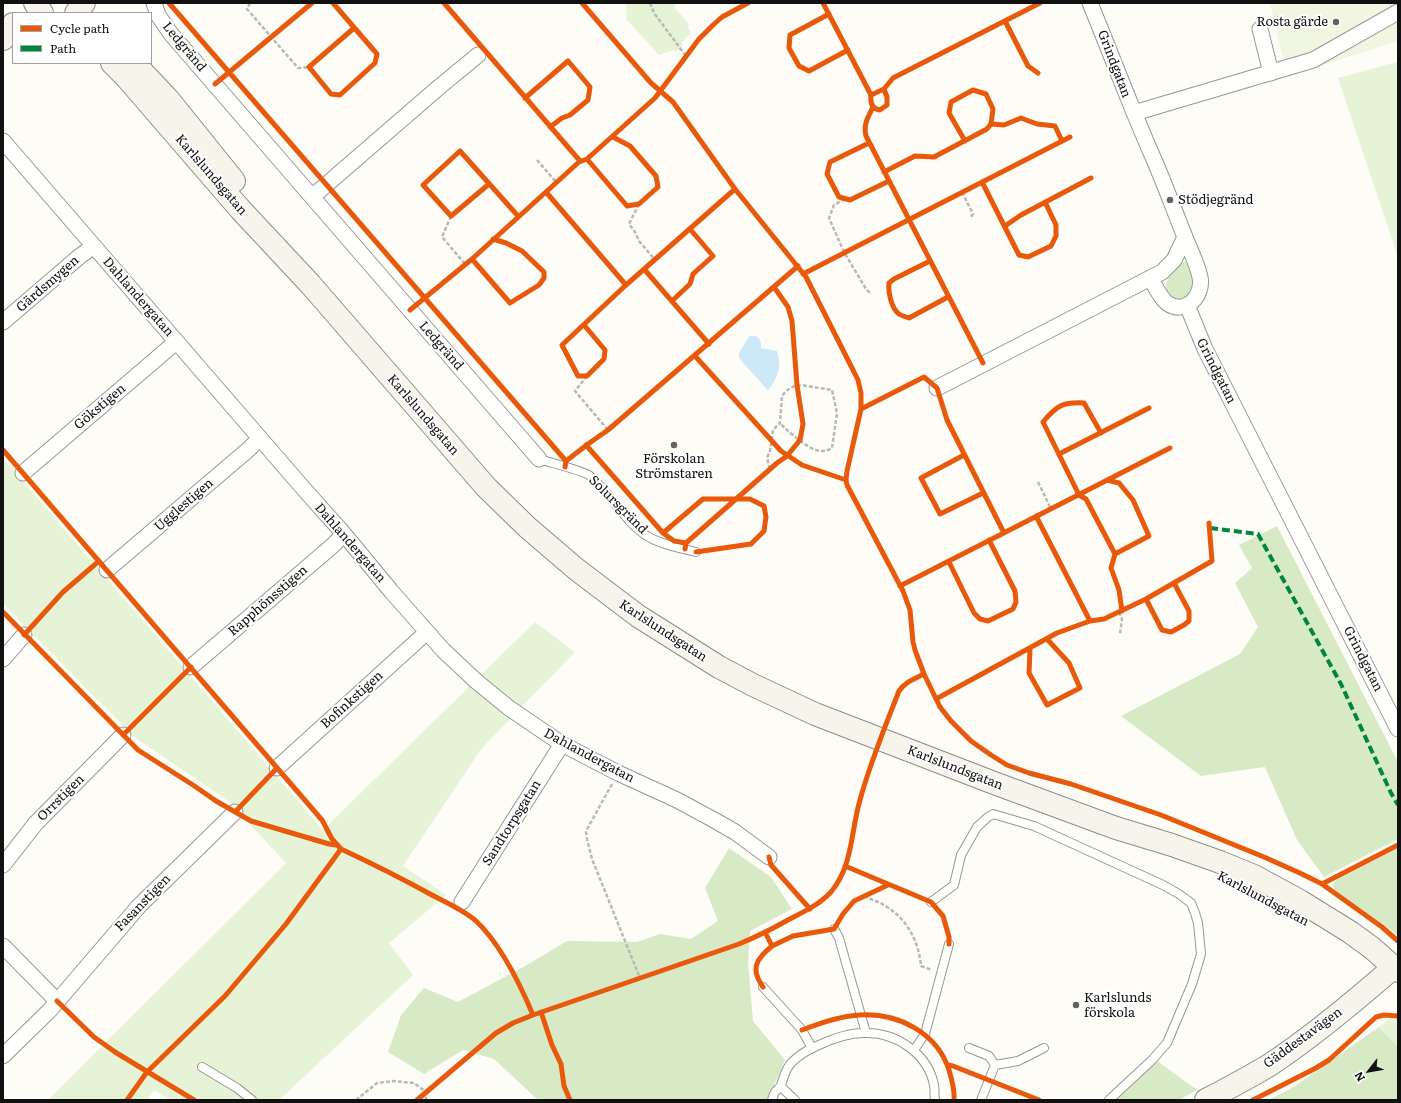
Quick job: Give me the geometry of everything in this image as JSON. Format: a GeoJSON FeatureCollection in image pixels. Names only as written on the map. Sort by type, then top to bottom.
{"type":"FeatureCollection","features":[{"type":"Feature","properties":{"kind":"main road"},"geometry":{"type":"LineString","coordinates":[[19,12],[24,3]]}},
{"type":"Feature","properties":{"kind":"main road"},"geometry":{"type":"LineString","coordinates":[[35,3],[41,12]]}},
{"type":"Feature","properties":{"kind":"main road"},"geometry":{"type":"LineString","coordinates":[[77,12],[84,3],[89,12]]}},
{"type":"Feature","properties":{"kind":"main road","name":"Karlslundsgatan"},"geometry":{"type":"LineString","coordinates":[[113,64],[240,208],[311,285],[486,487],[527,527],[576,569],[638,616],[718,667],[788,702],[866,735],[1116,828],[1197,865],[1300,917],[1356,954],[1395,974]]}},
{"type":"Feature","properties":{"kind":"main road","name":"Karlslundsgatan"},"geometry":{"type":"LineString","coordinates":[[135,64],[168,98],[192,126],[257,210],[311,285]]}},
{"type":"Feature","properties":{"kind":"main road","name":"Gäddestavägen"},"geometry":{"type":"LineString","coordinates":[[1206,1100],[1289,1052],[1395,974]]}},
{"type":"Feature","properties":{"kind":"street","name":"Ledgränd"},"geometry":{"type":"LineString","coordinates":[[154,3],[158,15],[171,34],[539,459]]}},
{"type":"Feature","properties":{"kind":"street","name":"Grindgatan"},"geometry":{"type":"LineString","coordinates":[[1090,3],[1134,114],[1165,186],[1200,278],[1201,289],[1196,300],[1187,306],[1205,349],[1398,729]]}},
{"type":"Feature","properties":{"kind":"street"},"geometry":{"type":"LineString","coordinates":[[1134,114],[1313,60],[1398,12]]}},
{"type":"Feature","properties":{"kind":"street"},"geometry":{"type":"LineString","coordinates":[[1260,29],[1271,73]]}},
{"type":"Feature","properties":{"kind":"street"},"geometry":{"type":"LineString","coordinates":[[312,197],[478,55]]}},
{"type":"Feature","properties":{"kind":"street","name":"Dahlandergatan"},"geometry":{"type":"LineString","coordinates":[[5,148],[94,246],[427,632],[476,682],[521,717],[562,744],[618,774],[677,800],[714,820],[735,832],[769,857]]}},
{"type":"Feature","properties":{"kind":"street"},"geometry":{"type":"LineString","coordinates":[[936,388],[1162,272],[1178,253],[1185,237]]}},
{"type":"Feature","properties":{"kind":"street","name":"Gärdsmygen"},"geometry":{"type":"LineString","coordinates":[[3,322],[80,256],[94,246]]}},
{"type":"Feature","properties":{"kind":"street"},"geometry":{"type":"LineString","coordinates":[[1150,278],[1166,302],[1172,306],[1187,306]]}},
{"type":"Feature","properties":{"kind":"street","name":"Gökstigen"},"geometry":{"type":"LineString","coordinates":[[23,472],[176,342]]}},
{"type":"Feature","properties":{"kind":"street","name":"Ugglestigen"},"geometry":{"type":"LineString","coordinates":[[107,570],[249,450],[260,438]]}},
{"type":"Feature","properties":{"kind":"street","name":"Rapphönsstigen"},"geometry":{"type":"LineString","coordinates":[[191,667],[331,547],[344,534]]}},
{"type":"Feature","properties":{"kind":"street","name":"Bofinkstigen"},"geometry":{"type":"LineString","coordinates":[[278,768],[427,632]]}},
{"type":"Feature","properties":{"kind":"street"},"geometry":{"type":"LineString","coordinates":[[3,659],[24,634]]}},
{"type":"Feature","properties":{"kind":"street","name":"Orrstigen"},"geometry":{"type":"LineString","coordinates":[[3,864],[36,823],[123,735]]}},
{"type":"Feature","properties":{"kind":"street","name":"Sandtorpsgatan"},"geometry":{"type":"LineString","coordinates":[[462,902],[562,744]]}},
{"type":"Feature","properties":{"kind":"street","name":"Fasanstigen"},"geometry":{"type":"LineString","coordinates":[[3,1056],[49,1011],[139,906],[235,812]]}},
{"type":"Feature","properties":{"kind":"street"},"geometry":{"type":"LineString","coordinates":[[3,946],[57,1000]]}},
{"type":"Feature","properties":{"kind":"lane","name":"Solursgränd"},"geometry":{"type":"LineString","coordinates":[[539,459],[589,475],[640,531],[661,542],[696,552]]}},
{"type":"Feature","properties":{"kind":"lane"},"geometry":{"type":"LineString","coordinates":[[931,902],[954,885],[961,855],[977,827],[988,816],[993,814],[1034,826],[1168,888],[1191,903],[1198,923],[1201,954],[1198,969],[1181,1012],[1167,1043],[1152,1060],[1109,1100]]}},
{"type":"Feature","properties":{"kind":"lane"},"geometry":{"type":"LineString","coordinates":[[834,929],[839,938],[866,1033]]}},
{"type":"Feature","properties":{"kind":"lane"},"geometry":{"type":"LineString","coordinates":[[914,1050],[925,1034],[949,944]]}},
{"type":"Feature","properties":{"kind":"lane"},"geometry":{"type":"LineString","coordinates":[[763,987],[795,1021],[812,1048]]}},
{"type":"Feature","properties":{"kind":"lane"},"geometry":{"type":"LineString","coordinates":[[772,1100],[776,1090],[781,1087],[786,1070],[791,1063],[812,1048],[830,1040],[848,1035],[866,1033],[886,1036],[903,1043],[914,1050],[930,1070],[934,1085],[935,1100]]}},
{"type":"Feature","properties":{"kind":"lane"},"geometry":{"type":"LineString","coordinates":[[969,1048],[989,1056],[995,1065]]}},
{"type":"Feature","properties":{"kind":"lane"},"geometry":{"type":"LineString","coordinates":[[995,1065],[1018,1061],[1044,1048]]}},
{"type":"Feature","properties":{"kind":"lane"},"geometry":{"type":"LineString","coordinates":[[981,1100],[995,1065]]}},
{"type":"Feature","properties":{"kind":"lane"},"geometry":{"type":"LineString","coordinates":[[202,1067],[238,1088],[252,1100]]}},
{"type":"Feature","properties":{"kind":"lane"},"geometry":{"type":"LineString","coordinates":[[781,1087],[795,1100]]}},
{"type":"Feature","properties":{"kind":"path"},"geometry":{"type":"LineString","coordinates":[[250,3],[247,8],[298,68],[309,67],[315,62]]}},
{"type":"Feature","properties":{"kind":"path"},"geometry":{"type":"LineString","coordinates":[[650,3],[654,13],[686,56]]}},
{"type":"Feature","properties":{"kind":"path"},"geometry":{"type":"LineString","coordinates":[[265,42],[277,32]]}},
{"type":"Feature","properties":{"kind":"path"},"geometry":{"type":"LineString","coordinates":[[682,61],[690,50]]}},
{"type":"Feature","properties":{"kind":"path"},"geometry":{"type":"LineString","coordinates":[[309,67],[314,72]]}},
{"type":"Feature","properties":{"kind":"path"},"geometry":{"type":"LineString","coordinates":[[537,160],[556,182]]}},
{"type":"Feature","properties":{"kind":"path"},"geometry":{"type":"LineString","coordinates":[[551,187],[562,177]]}},
{"type":"Feature","properties":{"kind":"path"},"geometry":{"type":"LineString","coordinates":[[968,189],[960,193],[973,214],[970,218]]}},
{"type":"Feature","properties":{"kind":"path"},"geometry":{"type":"LineString","coordinates":[[839,197],[848,199]]}},
{"type":"Feature","properties":{"kind":"path"},"geometry":{"type":"LineString","coordinates":[[848,199],[834,205],[829,218],[844,252],[866,290],[870,293],[876,289]]}},
{"type":"Feature","properties":{"kind":"path"},"geometry":{"type":"LineString","coordinates":[[644,200],[639,204],[629,224],[639,241],[655,260]]}},
{"type":"Feature","properties":{"kind":"path"},"geometry":{"type":"LineString","coordinates":[[633,205],[639,204]]}},
{"type":"Feature","properties":{"kind":"path"},"geometry":{"type":"LineString","coordinates":[[447,210],[451,216]]}},
{"type":"Feature","properties":{"kind":"path"},"geometry":{"type":"LineString","coordinates":[[457,211],[451,216],[442,237],[467,263],[459,269]]}},
{"type":"Feature","properties":{"kind":"path"},"geometry":{"type":"LineString","coordinates":[[838,256],[852,249]]}},
{"type":"Feature","properties":{"kind":"path"},"geometry":{"type":"LineString","coordinates":[[650,265],[661,255]]}},
{"type":"Feature","properties":{"kind":"path"},"geometry":{"type":"LineString","coordinates":[[592,370],[575,391],[608,430]]}},
{"type":"Feature","properties":{"kind":"path"},"geometry":{"type":"LineString","coordinates":[[578,376],[587,376]]}},
{"type":"Feature","properties":{"kind":"path"},"geometry":{"type":"LineString","coordinates":[[797,378],[799,393]]}},
{"type":"Feature","properties":{"kind":"path"},"geometry":{"type":"LineString","coordinates":[[763,475],[771,470],[767,458],[770,451],[773,430],[780,423],[782,396],[786,391],[797,385],[820,387],[832,390],[837,413],[832,448],[822,451],[815,450],[801,437],[793,436],[780,423]]}},
{"type":"Feature","properties":{"kind":"path"},"geometry":{"type":"LineString","coordinates":[[603,434],[614,425]]}},
{"type":"Feature","properties":{"kind":"path"},"geometry":{"type":"LineString","coordinates":[[766,434],[776,445]]}},
{"type":"Feature","properties":{"kind":"path"},"geometry":{"type":"LineString","coordinates":[[796,445],[801,437]]}},
{"type":"Feature","properties":{"kind":"path"},"geometry":{"type":"LineString","coordinates":[[1038,482],[1049,510],[1058,505]]}},
{"type":"Feature","properties":{"kind":"path"},"geometry":{"type":"LineString","coordinates":[[1114,634],[1120,634],[1122,619],[1116,613],[1122,611],[1121,604]]}},
{"type":"Feature","properties":{"kind":"path"},"geometry":{"type":"LineString","coordinates":[[618,774],[586,831],[592,859],[640,978]]}},
{"type":"Feature","properties":{"kind":"path"},"geometry":{"type":"LineString","coordinates":[[864,896],[887,907],[901,919],[912,934],[919,952],[920,966],[942,974]]}},
{"type":"Feature","properties":{"kind":"path"},"geometry":{"type":"LineString","coordinates":[[633,981],[647,976]]}},
{"type":"Feature","properties":{"kind":"path"},"geometry":{"type":"LineString","coordinates":[[356,1100],[377,1083],[394,1081],[414,1083],[425,1096],[432,1087]]}},
{"type":"Feature","properties":{"kind":"green space"},"geometry":{"type":"Polygon","coordinates":[[[626,3],[676,3],[674,7],[689,24],[688,27],[691,33],[682,42],[683,45],[676,52],[673,50],[659,55],[627,20],[626,3]]]}},
{"type":"Feature","properties":{"kind":"green space","name":"Rosta gärde"},"geometry":{"type":"Polygon","coordinates":[[[1270,3],[1398,3],[1398,41],[1287,76],[1270,3]]]}},
{"type":"Feature","properties":{"kind":"green space"},"geometry":{"type":"Polygon","coordinates":[[[1398,62],[1398,257],[1338,78],[1398,62]]]}},
{"type":"Feature","properties":{"kind":"green space"},"geometry":{"type":"Polygon","coordinates":[[[1185,261],[1194,282],[1194,289],[1183,300],[1174,298],[1166,289],[1169,277],[1173,271],[1185,261]]]}},
{"type":"Feature","properties":{"kind":"green space"},"geometry":{"type":"Polygon","coordinates":[[[3,458],[323,830],[535,622],[575,652],[482,748],[403,866],[446,895],[389,943],[413,975],[279,1100],[169,1100],[154,1090],[147,1100],[48,1100],[286,863],[228,801],[133,736],[3,604],[3,458]]]}},
{"type":"Feature","properties":{"kind":"green space"},"geometry":{"type":"Polygon","coordinates":[[[1277,526],[1398,762],[1398,839],[1324,877],[1297,840],[1265,767],[1201,776],[1121,716],[1240,654],[1258,627],[1235,583],[1252,568],[1239,545],[1277,526]]]}},
{"type":"Feature","properties":{"kind":"green space"},"geometry":{"type":"Polygon","coordinates":[[[729,848],[771,877],[792,909],[750,931],[748,962],[753,1021],[785,1060],[768,1100],[538,1100],[494,1059],[463,1050],[424,1074],[388,1052],[401,1015],[424,988],[458,1002],[527,965],[567,941],[637,942],[660,934],[691,939],[718,921],[705,888],[729,848]]]}},
{"type":"Feature","properties":{"kind":"green space"},"geometry":{"type":"Polygon","coordinates":[[[1398,848],[1398,936],[1335,891],[1333,885],[1335,881],[1342,877],[1398,848]]]}},
{"type":"Feature","properties":{"kind":"green space"},"geometry":{"type":"Polygon","coordinates":[[[1398,1014],[1398,1047],[1379,1027],[1392,1016],[1398,1014]]]}},
{"type":"Feature","properties":{"kind":"green space"},"geometry":{"type":"Polygon","coordinates":[[[1379,1027],[1398,1047],[1398,1100],[1268,1100],[1292,1088],[1379,1027]]]}},
{"type":"Feature","properties":{"kind":"green space"},"geometry":{"type":"Polygon","coordinates":[[[1157,1061],[1197,1090],[1179,1100],[1115,1100],[1157,1061]]]}},
{"type":"Feature","properties":{"kind":"water"},"geometry":{"type":"Polygon","coordinates":[[[750,336],[758,337],[761,343],[761,348],[777,351],[779,367],[777,377],[768,390],[739,357],[739,353],[750,336]]]}},
{"type":"Feature","properties":{"kind":"marked path"},"geometry":{"type":"LineString","coordinates":[[1210,528],[1258,534],[1341,684],[1391,793],[1398,805]]}},
{"type":"Feature","properties":{"kind":"cycle path"},"geometry":{"type":"LineString","coordinates":[[169,3],[566,461]]}},
{"type":"Feature","properties":{"kind":"cycle path"},"geometry":{"type":"LineString","coordinates":[[215,84],[312,3]]}},
{"type":"Feature","properties":{"kind":"cycle path"},"geometry":{"type":"LineString","coordinates":[[333,3],[377,54],[375,63],[340,95],[331,94],[309,67],[354,28]]}},
{"type":"Feature","properties":{"kind":"cycle path"},"geometry":{"type":"LineString","coordinates":[[444,3],[580,161]]}},
{"type":"Feature","properties":{"kind":"cycle path"},"geometry":{"type":"LineString","coordinates":[[582,3],[651,83],[673,102],[735,189],[806,277],[858,380],[861,393],[861,409],[847,471],[847,485],[903,591],[910,610],[915,650],[924,674],[940,707],[951,721],[971,741],[1007,765],[1029,773],[1071,784],[1161,815],[1302,874],[1322,884],[1382,927],[1398,941]]}},
{"type":"Feature","properties":{"kind":"cycle path"},"geometry":{"type":"LineString","coordinates":[[410,310],[472,259],[579,162],[587,159],[655,98],[699,39],[722,17],[748,3]]}},
{"type":"Feature","properties":{"kind":"cycle path"},"geometry":{"type":"LineString","coordinates":[[823,3],[871,95],[872,105],[880,110],[887,105],[887,97],[884,89]]}},
{"type":"Feature","properties":{"kind":"cycle path"},"geometry":{"type":"LineString","coordinates":[[871,95],[884,89],[893,78],[1040,3]]}},
{"type":"Feature","properties":{"kind":"cycle path"},"geometry":{"type":"LineString","coordinates":[[829,14],[790,35],[789,48],[799,66],[809,71],[848,50]]}},
{"type":"Feature","properties":{"kind":"cycle path"},"geometry":{"type":"LineString","coordinates":[[1005,21],[1028,66],[1038,73]]}},
{"type":"Feature","properties":{"kind":"cycle path"},"geometry":{"type":"LineString","coordinates":[[525,98],[568,61],[590,87],[588,100],[570,115],[562,118],[550,127]]}},
{"type":"Feature","properties":{"kind":"cycle path"},"geometry":{"type":"LineString","coordinates":[[884,172],[915,156],[934,157],[987,129],[991,124],[993,109],[986,94],[973,90],[951,102],[949,113],[965,141]]}},
{"type":"Feature","properties":{"kind":"cycle path"},"geometry":{"type":"LineString","coordinates":[[873,107],[866,125],[866,136],[983,363]]}},
{"type":"Feature","properties":{"kind":"cycle path"},"geometry":{"type":"LineString","coordinates":[[991,124],[1004,125],[1021,118],[1037,124],[1055,126],[1062,141]]}},
{"type":"Feature","properties":{"kind":"cycle path"},"geometry":{"type":"LineString","coordinates":[[587,159],[627,206],[639,204],[658,187],[656,176],[630,146],[613,137]]}},
{"type":"Feature","properties":{"kind":"cycle path"},"geometry":{"type":"LineString","coordinates":[[803,274],[1070,137]]}},
{"type":"Feature","properties":{"kind":"cycle path"},"geometry":{"type":"LineString","coordinates":[[869,143],[830,162],[827,174],[839,197],[850,200],[889,181]]}},
{"type":"Feature","properties":{"kind":"cycle path"},"geometry":{"type":"LineString","coordinates":[[489,184],[451,216],[423,185],[460,151],[518,216]]}},
{"type":"Feature","properties":{"kind":"cycle path"},"geometry":{"type":"LineString","coordinates":[[1005,226],[1021,215],[1091,178]]}},
{"type":"Feature","properties":{"kind":"cycle path"},"geometry":{"type":"LineString","coordinates":[[982,182],[1019,255],[1028,257],[1051,246],[1056,236],[1056,225],[1045,202]]}},
{"type":"Feature","properties":{"kind":"cycle path"},"geometry":{"type":"LineString","coordinates":[[584,325],[605,350],[604,359],[587,376],[578,376],[562,345],[626,285],[735,189]]}},
{"type":"Feature","properties":{"kind":"cycle path"},"geometry":{"type":"LineString","coordinates":[[546,192],[626,285]]}},
{"type":"Feature","properties":{"kind":"cycle path"},"geometry":{"type":"LineString","coordinates":[[672,301],[690,284],[693,274],[713,256],[690,229]]}},
{"type":"Feature","properties":{"kind":"cycle path"},"geometry":{"type":"LineString","coordinates":[[472,259],[510,303],[539,285],[544,278],[544,272],[522,251],[506,243],[493,239]]}},
{"type":"Feature","properties":{"kind":"cycle path"},"geometry":{"type":"LineString","coordinates":[[930,261],[889,283],[892,304],[899,314],[909,318],[948,297]]}},
{"type":"Feature","properties":{"kind":"cycle path"},"geometry":{"type":"LineString","coordinates":[[565,467],[566,461],[608,430],[798,266]]}},
{"type":"Feature","properties":{"kind":"cycle path"},"geometry":{"type":"LineString","coordinates":[[644,269],[709,344]]}},
{"type":"Feature","properties":{"kind":"cycle path"},"geometry":{"type":"LineString","coordinates":[[685,549],[686,543],[777,463],[787,456],[800,440],[803,424],[797,385],[792,321],[788,307],[774,287]]}},
{"type":"Feature","properties":{"kind":"cycle path"},"geometry":{"type":"LineString","coordinates":[[695,356],[781,451],[802,465],[846,480]]}},
{"type":"Feature","properties":{"kind":"cycle path"},"geometry":{"type":"LineString","coordinates":[[861,409],[924,377],[937,388],[947,420],[1004,533]]}},
{"type":"Feature","properties":{"kind":"cycle path"},"geometry":{"type":"LineString","coordinates":[[1101,433],[1084,403],[1065,404],[1052,412],[1043,422],[1079,495],[1086,499],[1115,554],[1149,536],[1133,500],[1119,483],[1107,480]]}},
{"type":"Feature","properties":{"kind":"cycle path"},"geometry":{"type":"LineString","coordinates":[[1059,454],[1149,408]]}},
{"type":"Feature","properties":{"kind":"cycle path"},"geometry":{"type":"LineString","coordinates":[[586,445],[663,533],[674,541],[686,543]]}},
{"type":"Feature","properties":{"kind":"cycle path"},"geometry":{"type":"LineString","coordinates":[[900,586],[1170,448]]}},
{"type":"Feature","properties":{"kind":"cycle path"},"geometry":{"type":"LineString","coordinates":[[3,450],[322,820],[332,839],[341,849],[465,912],[475,920],[493,940],[501,952],[516,977],[533,1015]]}},
{"type":"Feature","properties":{"kind":"cycle path"},"geometry":{"type":"LineString","coordinates":[[964,455],[921,478],[940,514],[983,493]]}},
{"type":"Feature","properties":{"kind":"cycle path"},"geometry":{"type":"LineString","coordinates":[[663,533],[703,499],[750,499],[764,506],[766,517],[764,531],[751,544],[696,552]]}},
{"type":"Feature","properties":{"kind":"cycle path"},"geometry":{"type":"LineString","coordinates":[[1036,516],[1090,621]]}},
{"type":"Feature","properties":{"kind":"cycle path"},"geometry":{"type":"LineString","coordinates":[[936,699],[1057,633],[1090,621],[1104,619],[1146,599],[1212,561],[1209,523]]}},
{"type":"Feature","properties":{"kind":"cycle path"},"geometry":{"type":"LineString","coordinates":[[949,562],[974,613],[980,619],[988,621],[1013,609],[1016,602],[1015,591],[989,540]]}},
{"type":"Feature","properties":{"kind":"cycle path"},"geometry":{"type":"LineString","coordinates":[[1115,554],[1111,568],[1119,590],[1122,611]]}},
{"type":"Feature","properties":{"kind":"cycle path"},"geometry":{"type":"LineString","coordinates":[[24,635],[63,592],[99,561]]}},
{"type":"Feature","properties":{"kind":"cycle path"},"geometry":{"type":"LineString","coordinates":[[1146,599],[1162,630],[1171,632],[1184,625],[1189,621],[1189,611],[1174,583]]}},
{"type":"Feature","properties":{"kind":"cycle path"},"geometry":{"type":"LineString","coordinates":[[3,612],[138,750],[216,801],[251,821],[336,845]]}},
{"type":"Feature","properties":{"kind":"cycle path"},"geometry":{"type":"LineString","coordinates":[[1030,649],[1029,673],[1047,705],[1080,688],[1069,663],[1047,639]]}},
{"type":"Feature","properties":{"kind":"cycle path"},"geometry":{"type":"LineString","coordinates":[[123,735],[191,667]]}},
{"type":"Feature","properties":{"kind":"cycle path"},"geometry":{"type":"LineString","coordinates":[[417,1100],[496,1033],[513,1023],[739,944],[764,933],[805,911],[826,897],[838,882],[844,871],[857,812],[868,772],[899,691],[907,683],[924,674]]}},
{"type":"Feature","properties":{"kind":"cycle path"},"geometry":{"type":"LineString","coordinates":[[235,812],[277,768]]}},
{"type":"Feature","properties":{"kind":"cycle path"},"geometry":{"type":"LineString","coordinates":[[1322,884],[1398,845]]}},
{"type":"Feature","properties":{"kind":"cycle path"},"geometry":{"type":"LineString","coordinates":[[127,1100],[147,1072],[225,996],[286,924],[341,849]]}},
{"type":"Feature","properties":{"kind":"cycle path"},"geometry":{"type":"LineString","coordinates":[[769,857],[771,865],[810,909]]}},
{"type":"Feature","properties":{"kind":"cycle path"},"geometry":{"type":"LineString","coordinates":[[845,866],[931,902],[943,916],[949,937],[949,944]]}},
{"type":"Feature","properties":{"kind":"cycle path"},"geometry":{"type":"LineString","coordinates":[[772,946],[793,936],[834,929],[843,914],[854,901],[888,885]]}},
{"type":"Feature","properties":{"kind":"cycle path"},"geometry":{"type":"LineString","coordinates":[[763,987],[759,981],[756,970],[762,955],[772,946],[765,932]]}},
{"type":"Feature","properties":{"kind":"cycle path"},"geometry":{"type":"LineString","coordinates":[[57,1001],[94,1037],[115,1052],[194,1100]]}},
{"type":"Feature","properties":{"kind":"cycle path"},"geometry":{"type":"LineString","coordinates":[[541,1012],[552,1045],[561,1064],[564,1086],[570,1100]]}},
{"type":"Feature","properties":{"kind":"cycle path"},"geometry":{"type":"LineString","coordinates":[[802,1030],[838,1018],[860,1015],[875,1015],[902,1022],[915,1028],[936,1046],[949,1070],[954,1092],[954,1100]]}},
{"type":"Feature","properties":{"kind":"cycle path"},"geometry":{"type":"LineString","coordinates":[[1253,1100],[1329,1060],[1376,1017],[1384,1015],[1398,1016]]}},
{"type":"Feature","properties":{"kind":"cycle path"},"geometry":{"type":"LineString","coordinates":[[948,1065],[1039,1100]]}},
{"type":"Feature","properties":{"kind":"place","name":"Rosta gärde"},"geometry":{"type":"Point","coordinates":[1336,22]}},
{"type":"Feature","properties":{"kind":"place","name":"Stödjegränd"},"geometry":{"type":"Point","coordinates":[1170,200]}},
{"type":"Feature","properties":{"kind":"place","name":"Förskolan Strömstaren"},"geometry":{"type":"Point","coordinates":[674,445]}},
{"type":"Feature","properties":{"kind":"place","name":"Karlslunds förskola"},"geometry":{"type":"Point","coordinates":[1076,1005]}}]}
